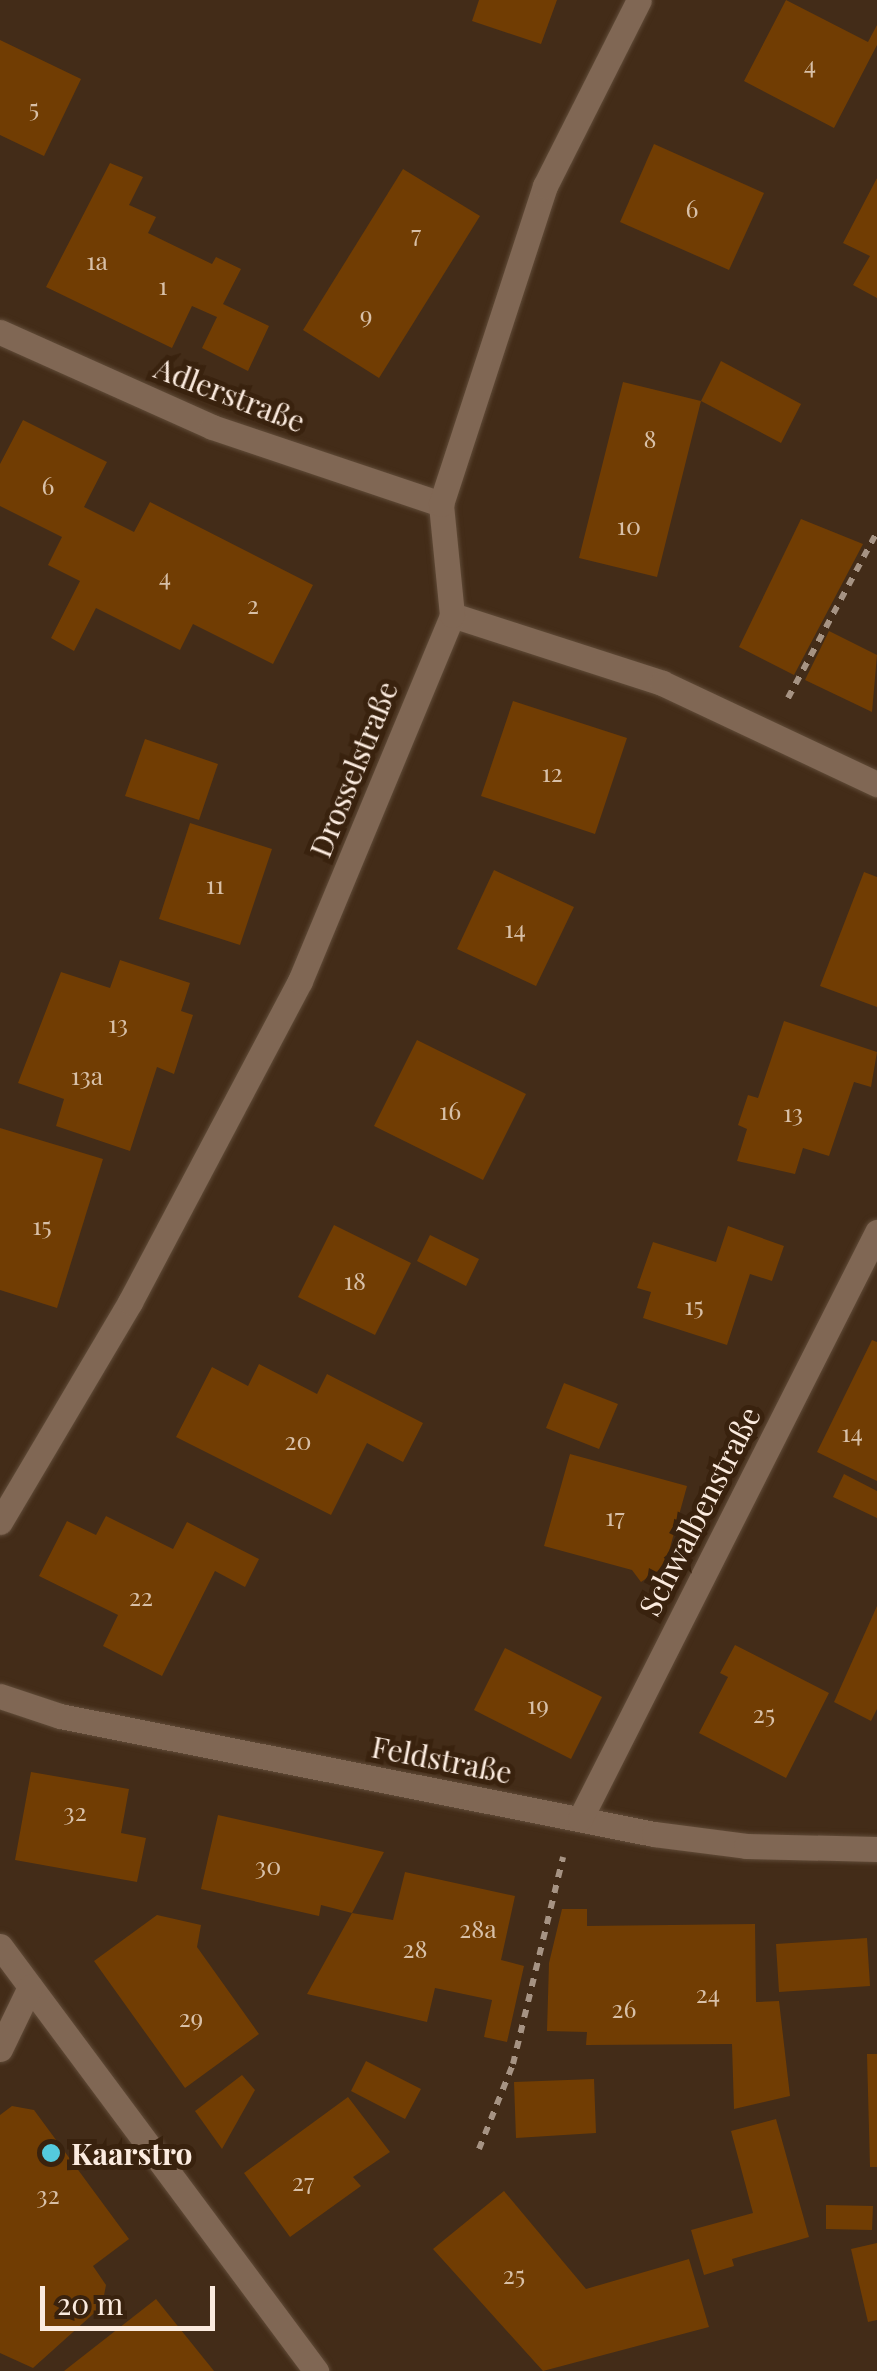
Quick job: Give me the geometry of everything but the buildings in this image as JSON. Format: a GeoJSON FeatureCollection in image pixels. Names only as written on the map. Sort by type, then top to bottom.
{"type":"FeatureCollection","features":[{"type":"Feature","properties":{"kind":"street","name":"Drosselstraße"},"geometry":{"type":"LineString","coordinates":[[0,1522],[130,1302],[300,982],[452,615],[441,504],[545,186],[638,0]]}},
{"type":"Feature","properties":{"kind":"street","name":"Adlerstraße"},"geometry":{"type":"LineString","coordinates":[[0,332],[212,427],[441,504]]}},
{"type":"Feature","properties":{"kind":"street"},"geometry":{"type":"LineString","coordinates":[[452,615],[662,683],[771,730],[877,784]]}},
{"type":"Feature","properties":{"kind":"street","name":"Schwalbenstraße"},"geometry":{"type":"LineString","coordinates":[[580,1819],[877,1232]]}},
{"type":"Feature","properties":{"kind":"street","name":"Feldstraße"},"geometry":{"type":"LineString","coordinates":[[0,1696],[60,1716],[701,1842],[877,1849]]}},
{"type":"Feature","properties":{"kind":"street"},"geometry":{"type":"LineString","coordinates":[[0,1946],[316,2371]]}},
{"type":"Feature","properties":{"kind":"street"},"geometry":{"type":"LineString","coordinates":[[0,2049],[30,1988]]}},
{"type":"Feature","properties":{"kind":"path"},"geometry":{"type":"LineString","coordinates":[[771,730],[877,532]]}},
{"type":"Feature","properties":{"kind":"path"},"geometry":{"type":"LineString","coordinates":[[479,2149],[513,2064],[560,1866],[580,1819]]}},
{"type":"Feature","properties":{"kind":"place","name":"Kaarstro"},"geometry":{"type":"Point","coordinates":[51,2153]}}]}
